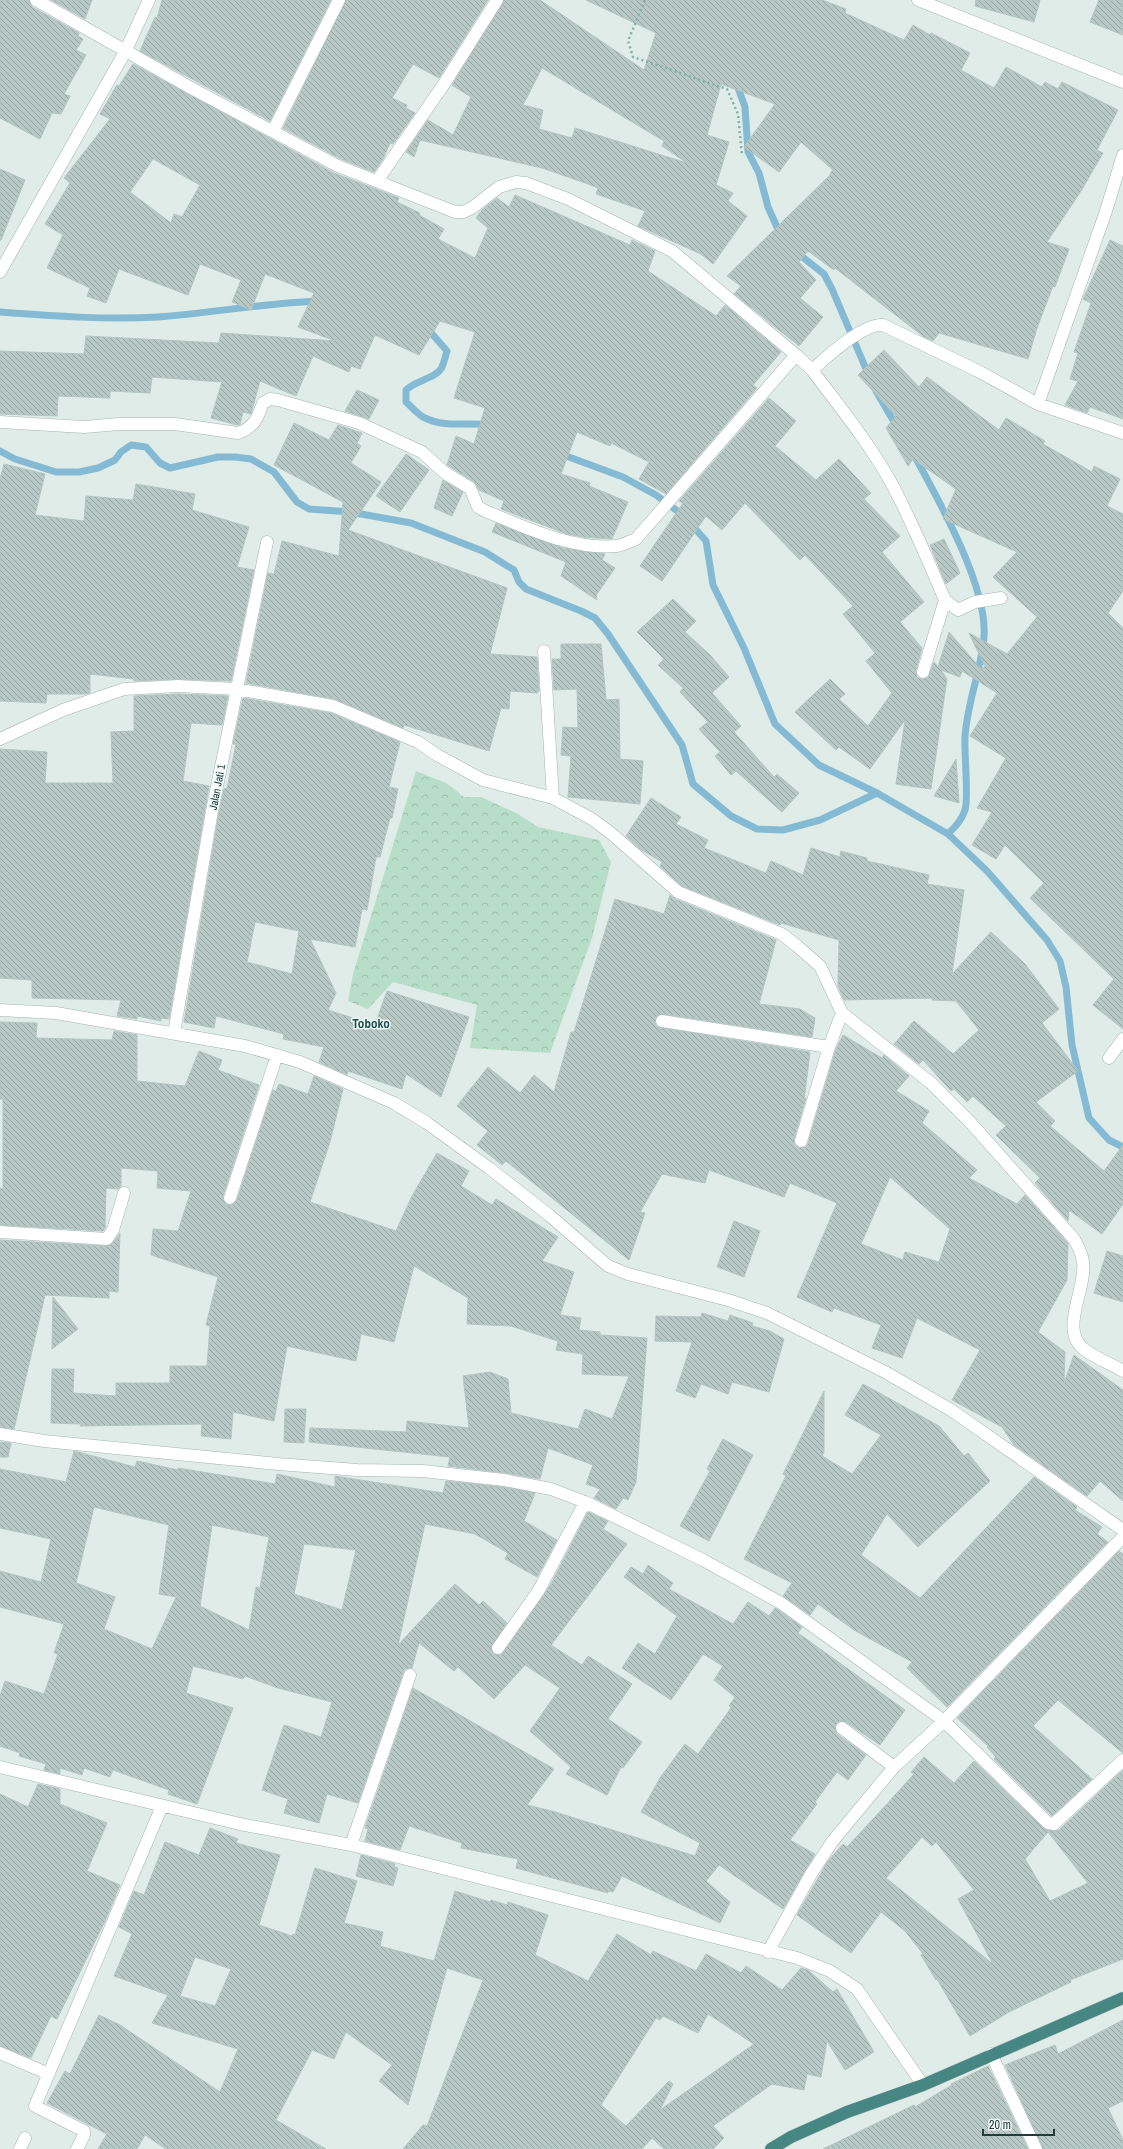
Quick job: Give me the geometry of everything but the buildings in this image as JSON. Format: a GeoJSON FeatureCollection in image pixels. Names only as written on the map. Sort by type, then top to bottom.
{"type":"FeatureCollection","features":[{"type":"Feature","properties":{"kind":"highway"},"geometry":{"type":"LineString","coordinates":[[771,2149],[791,2137],[847,2112],[923,2084],[1123,1998]]}},
{"type":"Feature","properties":{"kind":"street"},"geometry":{"type":"LineString","coordinates":[[36,0],[125,52],[338,166],[455,212],[464,212],[472,208],[499,187],[516,182],[526,183],[568,199],[672,251],[812,370],[862,437],[888,478],[908,515],[945,600],[958,610],[975,602],[1001,598]]}},
{"type":"Feature","properties":{"kind":"street"},"geometry":{"type":"LineString","coordinates":[[2,267],[125,52],[149,0]]}},
{"type":"Feature","properties":{"kind":"street"},"geometry":{"type":"LineString","coordinates":[[272,131],[339,0]]}},
{"type":"Feature","properties":{"kind":"street"},"geometry":{"type":"LineString","coordinates":[[377,181],[448,78],[497,0]]}},
{"type":"Feature","properties":{"kind":"street"},"geometry":{"type":"LineString","coordinates":[[918,0],[1123,82]]}},
{"type":"Feature","properties":{"kind":"street"},"geometry":{"type":"LineString","coordinates":[[1038,404],[1106,211],[1123,155]]}},
{"type":"Feature","properties":{"kind":"street"},"geometry":{"type":"LineString","coordinates":[[812,370],[841,345],[872,326],[883,325],[905,334],[980,372],[1038,404],[1123,433]]}},
{"type":"Feature","properties":{"kind":"street"},"geometry":{"type":"LineString","coordinates":[[0,422],[84,427],[119,424],[175,424],[238,433],[247,430],[257,421],[263,403],[270,399],[359,423],[384,433],[422,452],[445,473],[470,488],[478,507],[485,511],[559,538],[584,545],[617,546],[636,539],[796,355]]}},
{"type":"Feature","properties":{"kind":"street","name":"Jalan Jati 1"},"geometry":{"type":"LineString","coordinates":[[174,1033],[202,865],[236,689],[267,542]]}},
{"type":"Feature","properties":{"kind":"street"},"geometry":{"type":"LineString","coordinates":[[923,672],[945,600]]}},
{"type":"Feature","properties":{"kind":"street"},"geometry":{"type":"LineString","coordinates":[[544,651],[553,798]]}},
{"type":"Feature","properties":{"kind":"street"},"geometry":{"type":"LineString","coordinates":[[0,739],[63,710],[124,689],[178,686],[236,689],[333,706],[418,742],[437,755],[483,780],[553,798],[592,819],[612,834],[678,892],[787,938],[820,966],[832,988],[842,1013],[931,1083],[970,1122],[1074,1239],[1083,1263],[1082,1279],[1072,1329],[1075,1339],[1084,1350],[1123,1371]]}},
{"type":"Feature","properties":{"kind":"street"},"geometry":{"type":"LineString","coordinates":[[0,1010],[56,1013],[245,1046],[300,1062],[394,1103],[426,1123],[537,1206],[608,1266],[628,1274],[728,1300],[767,1313],[885,1372],[951,1410],[1123,1530]]}},
{"type":"Feature","properties":{"kind":"street"},"geometry":{"type":"LineString","coordinates":[[801,1141],[829,1047],[842,1013]]}},
{"type":"Feature","properties":{"kind":"street"},"geometry":{"type":"LineString","coordinates":[[662,1021],[829,1047]]}},
{"type":"Feature","properties":{"kind":"street"},"geometry":{"type":"LineString","coordinates":[[1109,1058],[1123,1040]]}},
{"type":"Feature","properties":{"kind":"street"},"geometry":{"type":"LineString","coordinates":[[230,1198],[277,1055]]}},
{"type":"Feature","properties":{"kind":"street"},"geometry":{"type":"LineString","coordinates":[[0,1232],[107,1239],[113,1230],[124,1193]]}},
{"type":"Feature","properties":{"kind":"street"},"geometry":{"type":"LineString","coordinates":[[0,1434],[44,1441],[278,1464],[357,1470],[423,1471],[504,1480],[551,1489],[585,1502],[703,1560],[781,1602],[944,1721],[1050,1824],[1055,1823],[1065,1815],[1123,1760]]}},
{"type":"Feature","properties":{"kind":"street"},"geometry":{"type":"LineString","coordinates":[[498,1648],[538,1590],[585,1502]]}},
{"type":"Feature","properties":{"kind":"street"},"geometry":{"type":"LineString","coordinates":[[768,1952],[832,1842],[894,1767],[944,1721],[1123,1537]]}},
{"type":"Feature","properties":{"kind":"street"},"geometry":{"type":"LineString","coordinates":[[351,1845],[410,1675]]}},
{"type":"Feature","properties":{"kind":"street"},"geometry":{"type":"LineString","coordinates":[[842,1728],[894,1767]]}},
{"type":"Feature","properties":{"kind":"street"},"geometry":{"type":"LineString","coordinates":[[0,1767],[240,1824],[351,1845],[768,1952],[797,1958],[830,1971],[857,1989],[923,2084]]}},
{"type":"Feature","properties":{"kind":"street"},"geometry":{"type":"LineString","coordinates":[[77,2149],[84,2135],[82,2130],[35,2106],[162,1806]]}},
{"type":"Feature","properties":{"kind":"street"},"geometry":{"type":"LineString","coordinates":[[0,2053],[49,2074]]}},
{"type":"Feature","properties":{"kind":"street"},"geometry":{"type":"LineString","coordinates":[[991,2054],[1036,2149]]}},
{"type":"Feature","properties":{"kind":"street"},"geometry":{"type":"LineString","coordinates":[[20,2149],[25,2138]]}},
{"type":"Feature","properties":{"kind":"path"},"geometry":{"type":"LineString","coordinates":[[645,0],[628,41],[633,57],[727,89],[738,114],[742,156]]}},
{"type":"Feature","properties":{"kind":"green space"},"geometry":{"type":"Polygon","coordinates":[[[416,771],[446,783],[464,797],[481,797],[518,814],[538,827],[599,840],[611,862],[592,938],[550,1053],[470,1048],[477,1005],[393,982],[368,1009],[348,1001],[353,974],[416,771]]]}},
{"type":"Feature","properties":{"kind":"waterway"},"geometry":{"type":"LineString","coordinates":[[737,85],[745,107],[748,152],[759,173],[768,207],[781,236]]}},
{"type":"Feature","properties":{"kind":"waterway"},"geometry":{"type":"LineString","coordinates":[[796,252],[824,274],[832,289],[869,376]]}},
{"type":"Feature","properties":{"kind":"waterway"},"geometry":{"type":"LineString","coordinates":[[0,312],[79,317],[138,318],[319,301]]}},
{"type":"Feature","properties":{"kind":"waterway"},"geometry":{"type":"LineString","coordinates":[[426,327],[447,351],[442,367],[438,372],[406,390],[406,402],[420,415],[440,423],[490,425]]}},
{"type":"Feature","properties":{"kind":"waterway"},"geometry":{"type":"LineString","coordinates":[[876,391],[897,427]]}},
{"type":"Feature","properties":{"kind":"waterway"},"geometry":{"type":"LineString","coordinates":[[0,451],[15,459],[56,472],[79,472],[98,468],[115,460],[121,452],[131,445],[146,447],[160,463],[170,468],[218,457],[251,459],[274,472],[297,502],[309,509],[350,512],[411,523],[485,552],[514,570],[519,582],[526,589],[595,618],[608,634],[682,745],[693,784],[731,816],[757,829],[783,830],[820,820],[877,793]]}},
{"type":"Feature","properties":{"kind":"waterway"},"geometry":{"type":"LineString","coordinates":[[558,453],[623,477],[656,495],[684,516]]}},
{"type":"Feature","properties":{"kind":"waterway"},"geometry":{"type":"LineString","coordinates":[[914,455],[960,544],[978,594],[983,617],[984,637],[982,650],[966,724],[966,804],[964,814],[956,826],[948,834]]}},
{"type":"Feature","properties":{"kind":"waterway"},"geometry":{"type":"LineString","coordinates":[[691,524],[706,541],[713,585],[744,648],[775,724],[819,765],[877,793],[948,834],[987,871],[1047,940],[1060,961],[1066,987],[1072,1045],[1089,1118],[1109,1140],[1123,1147]]}},
{"type":"Feature","properties":{"kind":"district","name":"Toboko"},"geometry":{"type":"Point","coordinates":[371,1023]}}]}
